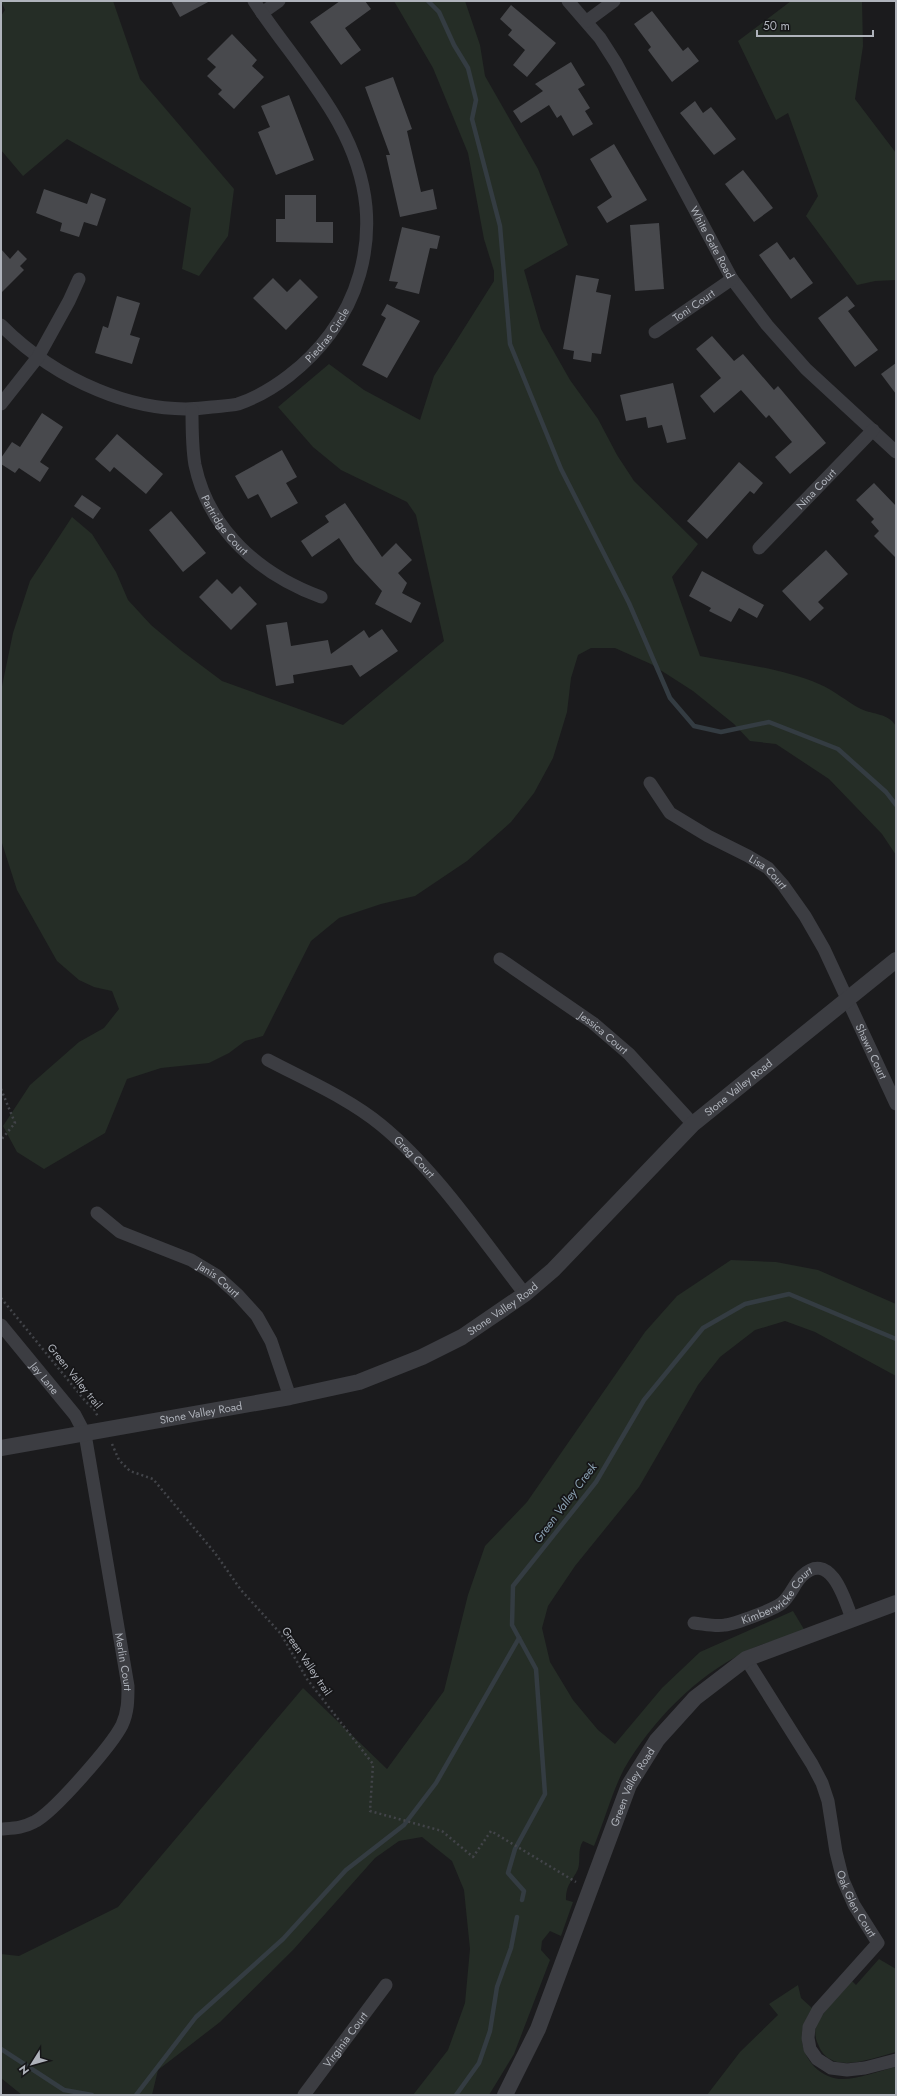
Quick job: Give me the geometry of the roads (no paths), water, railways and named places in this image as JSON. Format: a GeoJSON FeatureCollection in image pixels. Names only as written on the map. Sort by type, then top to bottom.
{"type":"FeatureCollection","features":[{"type":"Feature","properties":{"kind":"street","name":"Piedras Circle"},"geometry":{"type":"LineString","coordinates":[[1,325],[38,357],[63,374],[88,387],[142,403],[167,408],[192,410],[237,404],[280,383],[320,348],[344,315],[361,274],[366,235],[366,207],[355,154],[343,129],[328,104],[254,1]]}},
{"type":"Feature","properties":{"kind":"street"},"geometry":{"type":"LineString","coordinates":[[262,13],[279,1]]}},
{"type":"Feature","properties":{"kind":"street","name":"White Gate Road"},"geometry":{"type":"LineString","coordinates":[[568,1],[600,38],[616,63],[732,279],[767,325],[806,369],[896,452]]}},
{"type":"Feature","properties":{"kind":"street"},"geometry":{"type":"LineString","coordinates":[[587,22],[614,1]]}},
{"type":"Feature","properties":{"kind":"street"},"geometry":{"type":"LineString","coordinates":[[1,404],[38,357],[69,301],[79,279]]}},
{"type":"Feature","properties":{"kind":"street","name":"Toni Court"},"geometry":{"type":"LineString","coordinates":[[655,332],[732,279]]}},
{"type":"Feature","properties":{"kind":"street","name":"Partridge Court"},"geometry":{"type":"LineString","coordinates":[[192,410],[195,465],[207,501],[226,532],[254,561],[284,581],[321,597]]}},
{"type":"Feature","properties":{"kind":"street","name":"Nina Court"},"geometry":{"type":"LineString","coordinates":[[759,548],[873,430]]}},
{"type":"Feature","properties":{"kind":"street","name":"Lisa Court"},"geometry":{"type":"LineString","coordinates":[[650,783],[670,813],[708,836],[768,868],[783,884],[806,916],[846,999]]}},
{"type":"Feature","properties":{"kind":"street","name":"Jessica Court"},"geometry":{"type":"LineString","coordinates":[[500,959],[593,1023],[628,1054],[692,1124]]}},
{"type":"Feature","properties":{"kind":"street","name":"Stone Valley Road"},"geometry":{"type":"LineString","coordinates":[[1,1448],[290,1397],[359,1382],[422,1357],[462,1337],[525,1294],[580,1244],[692,1124],[896,960]]}},
{"type":"Feature","properties":{"kind":"street","name":"Shawn Court"},"geometry":{"type":"LineString","coordinates":[[846,999],[896,1104]]}},
{"type":"Feature","properties":{"kind":"street","name":"Greg Court"},"geometry":{"type":"LineString","coordinates":[[268,1060],[346,1101],[380,1125],[413,1154],[525,1294]]}},
{"type":"Feature","properties":{"kind":"street","name":"Janis Court"},"geometry":{"type":"LineString","coordinates":[[97,1213],[120,1232],[191,1260],[216,1275],[238,1295],[257,1316],[271,1341],[290,1397]]}},
{"type":"Feature","properties":{"kind":"street","name":"Jay Lane"},"geometry":{"type":"LineString","coordinates":[[1,1325],[75,1415],[85,1434]]}},
{"type":"Feature","properties":{"kind":"street","name":"Merlin Court"},"geometry":{"type":"LineString","coordinates":[[1,1829],[22,1828],[47,1813],[112,1739],[122,1724],[129,1707],[128,1686],[85,1434]]}},
{"type":"Feature","properties":{"kind":"street","name":"Kimberwicke Court"},"geometry":{"type":"LineString","coordinates":[[694,1623],[724,1626],[773,1608],[782,1604],[802,1576],[810,1569],[820,1568],[828,1571],[836,1582],[852,1619]]}},
{"type":"Feature","properties":{"kind":"street","name":"Green Valley Road"},"geometry":{"type":"LineString","coordinates":[[505,2095],[538,2029],[629,1785],[657,1740],[696,1698],[746,1659],[896,1603]]}},
{"type":"Feature","properties":{"kind":"street","name":"Oak Glen Court"},"geometry":{"type":"LineString","coordinates":[[746,1659],[812,1764],[822,1783],[828,1801],[836,1852],[843,1880],[854,1905],[878,1943],[818,2010],[809,2026],[808,2038],[810,2049],[817,2059],[831,2068],[842,2070],[865,2068],[896,2060]]}},
{"type":"Feature","properties":{"kind":"street","name":"Virginia Court"},"geometry":{"type":"LineString","coordinates":[[304,2095],[386,1985]]}},
{"type":"Feature","properties":{"kind":"waterway"},"geometry":{"type":"LineString","coordinates":[[428,1],[439,12],[454,45],[468,68],[476,100],[472,119],[500,226],[510,344],[561,469],[629,603],[670,698],[694,726],[721,732],[769,722],[838,749],[886,792],[896,805]]}},
{"type":"Feature","properties":{"kind":"waterway","name":"Green Valley Creek"},"geometry":{"type":"LineString","coordinates":[[522,1900],[524,1891],[508,1873],[515,1849],[545,1794],[536,1669],[512,1625],[513,1586],[596,1482],[644,1400],[703,1328],[745,1304],[789,1294],[896,1339]]}},
{"type":"Feature","properties":{"kind":"waterway"},"geometry":{"type":"LineString","coordinates":[[136,2095],[196,2017],[283,1939],[346,1870],[404,1825],[436,1783],[519,1638]]}},
{"type":"Feature","properties":{"kind":"waterway"},"geometry":{"type":"LineString","coordinates":[[456,2095],[479,2063],[490,2031],[497,1987],[511,1948],[517,1917]]}},
{"type":"Feature","properties":{"kind":"waterway"},"geometry":{"type":"LineString","coordinates":[[1,2049],[64,2090],[92,2095]]}}]}
